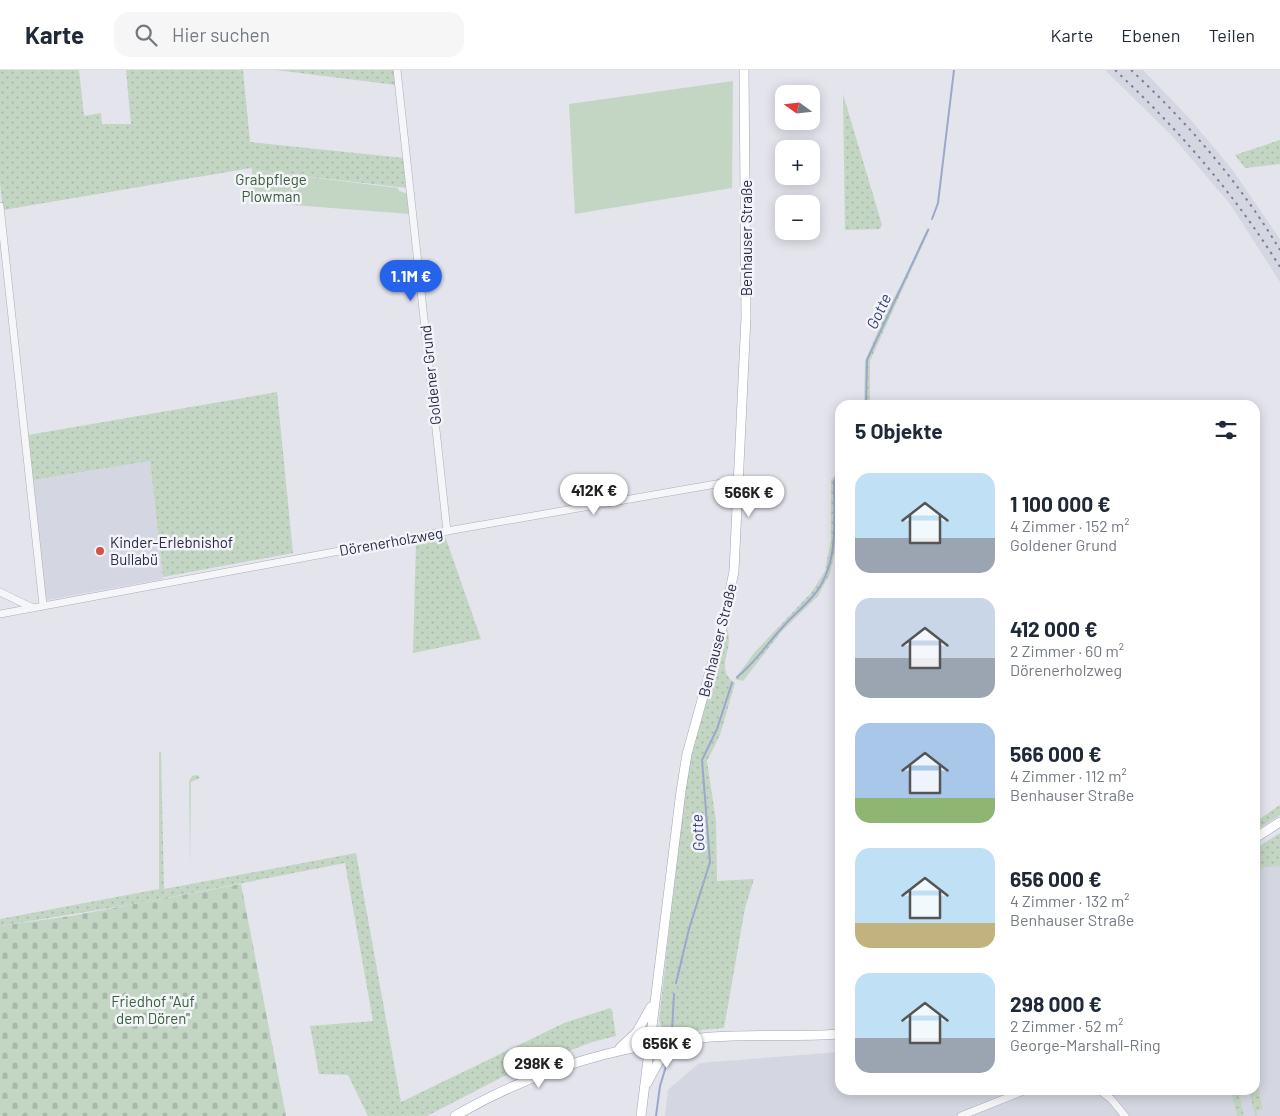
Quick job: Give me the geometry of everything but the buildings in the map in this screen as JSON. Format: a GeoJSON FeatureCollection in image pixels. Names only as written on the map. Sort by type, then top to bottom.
{"type":"FeatureCollection","features":[{"type":"Feature","properties":{"kind":"main road","name":"Benhauser Straße"},"geometry":{"type":"LineString","coordinates":[[641,1116],[654,1000],[687,754],[729,601],[734,571],[746,317],[744,70]]}},
{"type":"Feature","properties":{"kind":"main road"},"geometry":{"type":"LineString","coordinates":[[1260,835],[1280,822]]}},
{"type":"Feature","properties":{"kind":"main road"},"geometry":{"type":"LineString","coordinates":[[618,1050],[640,1027],[654,1000]]}},
{"type":"Feature","properties":{"kind":"main road"},"geometry":{"type":"LineString","coordinates":[[455,1116],[512,1086],[618,1050],[679,1040],[835,1034]]}},
{"type":"Feature","properties":{"kind":"main road"},"geometry":{"type":"LineString","coordinates":[[644,1090],[660,1059],[679,1040]]}},
{"type":"Feature","properties":{"kind":"street","name":"Goldener Grund"},"geometry":{"type":"LineString","coordinates":[[398,70],[447,531]]}},
{"type":"Feature","properties":{"kind":"street"},"geometry":{"type":"LineString","coordinates":[[0,206],[43,605]]}},
{"type":"Feature","properties":{"kind":"street","name":"Dörenerholzweg"},"geometry":{"type":"LineString","coordinates":[[0,614],[447,531],[739,480]]}},
{"type":"Feature","properties":{"kind":"street"},"geometry":{"type":"LineString","coordinates":[[0,592],[31,607]]}},
{"type":"Feature","properties":{"kind":"street"},"geometry":{"type":"LineString","coordinates":[[961,1116],[1014,1095]]}},
{"type":"Feature","properties":{"kind":"street"},"geometry":{"type":"LineString","coordinates":[[1106,1095],[1125,1116]]}},
{"type":"Feature","properties":{"kind":"shaded area"},"geometry":{"type":"Polygon","coordinates":[[[1105,70],[1143,70],[1190,119],[1231,168],[1280,239],[1280,282],[1230,204],[1172,136],[1105,70]]]}},
{"type":"Feature","properties":{"kind":"shaded area","name":"Kinder-Erlebnishof Bullabü"},"geometry":{"type":"Polygon","coordinates":[[[150,461],[163,579],[48,600],[45,598],[33,480],[150,461]]]}},
{"type":"Feature","properties":{"kind":"shaded area"},"geometry":{"type":"Polygon","coordinates":[[[1280,844],[1280,1116],[665,1116],[668,1090],[699,1063],[835,1052],[835,1095],[1260,1095],[1260,856],[1280,844]]]}},
{"type":"Feature","properties":{"kind":"green space"},"geometry":{"type":"Polygon","coordinates":[[[0,70],[79,70],[84,116],[101,113],[102,124],[131,124],[126,70],[243,70],[250,142],[404,158],[407,188],[252,170],[251,168],[3,210],[0,183],[0,70]]]}},
{"type":"Feature","properties":{"kind":"green space"},"geometry":{"type":"Polygon","coordinates":[[[276,70],[394,70],[396,85],[276,70]]]}},
{"type":"Feature","properties":{"kind":"green space"},"geometry":{"type":"Polygon","coordinates":[[[733,81],[732,188],[575,214],[569,104],[733,81]]]}},
{"type":"Feature","properties":{"kind":"green space"},"geometry":{"type":"Polygon","coordinates":[[[843,94],[882,225],[880,229],[845,230],[843,94]]]}},
{"type":"Feature","properties":{"kind":"green space"},"geometry":{"type":"Polygon","coordinates":[[[1280,140],[1280,164],[1245,168],[1235,155],[1280,140]]]}},
{"type":"Feature","properties":{"kind":"green space","name":"Grabpflege Plowman"},"geometry":{"type":"Polygon","coordinates":[[[252,170],[398,188],[399,191],[408,194],[410,214],[253,202],[252,170]]]}},
{"type":"Feature","properties":{"kind":"green space"},"geometry":{"type":"Polygon","coordinates":[[[928,228],[930,229],[870,361],[870,400],[864,400],[865,361],[887,310],[913,264],[928,228]]]}},
{"type":"Feature","properties":{"kind":"green space"},"geometry":{"type":"Polygon","coordinates":[[[277,392],[293,553],[163,577],[150,461],[33,480],[28,435],[277,392]]]}},
{"type":"Feature","properties":{"kind":"green space"},"geometry":{"type":"Polygon","coordinates":[[[835,475],[835,550],[830,574],[818,596],[782,631],[743,681],[735,679],[754,653],[811,593],[825,571],[831,540],[831,480],[835,475]]]}},
{"type":"Feature","properties":{"kind":"green space"},"geometry":{"type":"Polygon","coordinates":[[[445,536],[481,639],[413,653],[416,542],[445,536]]]}},
{"type":"Feature","properties":{"kind":"green space"},"geometry":{"type":"Polygon","coordinates":[[[727,629],[729,644],[725,665],[729,677],[735,683],[720,735],[707,761],[716,821],[717,881],[754,879],[745,908],[724,1028],[668,1033],[663,1031],[659,1020],[685,791],[691,756],[727,629]]]}},
{"type":"Feature","properties":{"kind":"green space"},"geometry":{"type":"Polygon","coordinates":[[[159,752],[161,752],[164,889],[356,853],[401,1102],[564,1023],[610,1008],[612,1010],[616,1036],[592,1042],[502,1077],[427,1116],[368,1116],[348,1075],[319,1074],[310,1026],[373,1021],[345,863],[135,904],[0,926],[0,919],[159,889],[159,752]]]}},
{"type":"Feature","properties":{"kind":"green space"},"geometry":{"type":"Polygon","coordinates":[[[198,775],[200,778],[191,782],[190,866],[189,781],[192,776],[198,775]]]}},
{"type":"Feature","properties":{"kind":"green space"},"geometry":{"type":"Polygon","coordinates":[[[1280,805],[1280,815],[1260,828],[1260,819],[1280,805]]]}},
{"type":"Feature","properties":{"kind":"green space"},"geometry":{"type":"Polygon","coordinates":[[[1280,833],[1280,866],[1265,867],[1260,870],[1260,846],[1280,833]]]}},
{"type":"Feature","properties":{"kind":"green space","name":"Friedhof \"Auf dem Dören\""},"geometry":{"type":"Polygon","coordinates":[[[241,884],[286,1116],[0,1116],[0,926],[71,916],[241,884]]]}},
{"type":"Feature","properties":{"kind":"green space"},"geometry":{"type":"Polygon","coordinates":[[[1232,1095],[1239,1095],[1244,1116],[1237,1116],[1232,1095]]]}},
{"type":"Feature","properties":{"kind":"green space"},"geometry":{"type":"Polygon","coordinates":[[[1250,1095],[1260,1095],[1263,1109],[1256,1111],[1257,1116],[1255,1116],[1250,1095]]]}},
{"type":"Feature","properties":{"kind":"waterway","name":"Gotte"},"geometry":{"type":"LineString","coordinates":[[932,219],[938,203],[954,70]]}},
{"type":"Feature","properties":{"kind":"waterway","name":"Gotte"},"geometry":{"type":"LineString","coordinates":[[866,400],[867,360],[928,230]]}},
{"type":"Feature","properties":{"kind":"waterway","name":"Gotte"},"geometry":{"type":"LineString","coordinates":[[737,677],[822,584],[832,556],[834,541],[835,480]]}},
{"type":"Feature","properties":{"kind":"waterway","name":"Gotte"},"geometry":{"type":"LineString","coordinates":[[676,983],[689,929],[710,862],[702,760],[717,729],[732,683]]}},
{"type":"Feature","properties":{"kind":"waterway","name":"Gotte"},"geometry":{"type":"LineString","coordinates":[[672,1031],[674,994]]}},
{"type":"Feature","properties":{"kind":"waterway","name":"Gotte"},"geometry":{"type":"LineString","coordinates":[[656,1116],[660,1086],[667,1063]]}},
{"type":"Feature","properties":{"kind":"railway"},"geometry":{"type":"LineString","coordinates":[[1115,70],[1161,115],[1204,163],[1244,213],[1280,267]]}},
{"type":"Feature","properties":{"kind":"railway"},"geometry":{"type":"LineString","coordinates":[[1131,70],[1173,111],[1212,155],[1248,201],[1280,250]]}},
{"type":"Feature","properties":{"kind":"place","name":"Kinder-Erlebnishof Bullabü"},"geometry":{"type":"Point","coordinates":[100,551]}}]}
